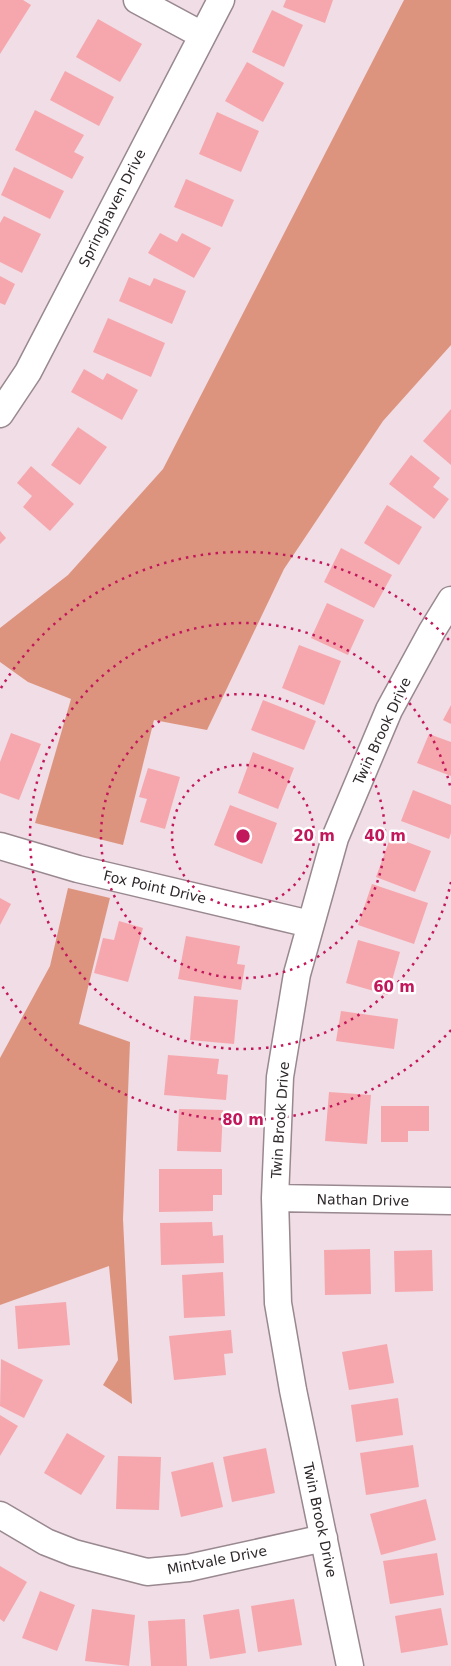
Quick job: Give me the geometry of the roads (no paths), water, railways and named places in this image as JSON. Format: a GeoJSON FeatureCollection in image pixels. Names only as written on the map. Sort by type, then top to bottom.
{"type":"FeatureCollection","features":[{"type":"Feature","properties":{"kind":"street"},"geometry":{"type":"LineString","coordinates":[[137,0],[202,35]]}},
{"type":"Feature","properties":{"kind":"street","name":"Springhaven Drive"},"geometry":{"type":"LineString","coordinates":[[0,414],[28,372],[221,0]]}},
{"type":"Feature","properties":{"kind":"street","name":"Twin Brook Drive"},"geometry":{"type":"LineString","coordinates":[[350,1666],[293,1390],[278,1303],[275,1198],[280,1077],[297,974],[335,838],[389,710],[451,600]]}},
{"type":"Feature","properties":{"kind":"street","name":"Fox Point Drive"},"geometry":{"type":"LineString","coordinates":[[0,846],[78,869],[310,924]]}},
{"type":"Feature","properties":{"kind":"street","name":"Nathan Drive"},"geometry":{"type":"LineString","coordinates":[[275,1198],[451,1201]]}},
{"type":"Feature","properties":{"kind":"street","name":"Mintvale Drive"},"geometry":{"type":"LineString","coordinates":[[0,1514],[46,1542],[74,1554],[147,1572],[188,1568],[324,1538]]}}]}
